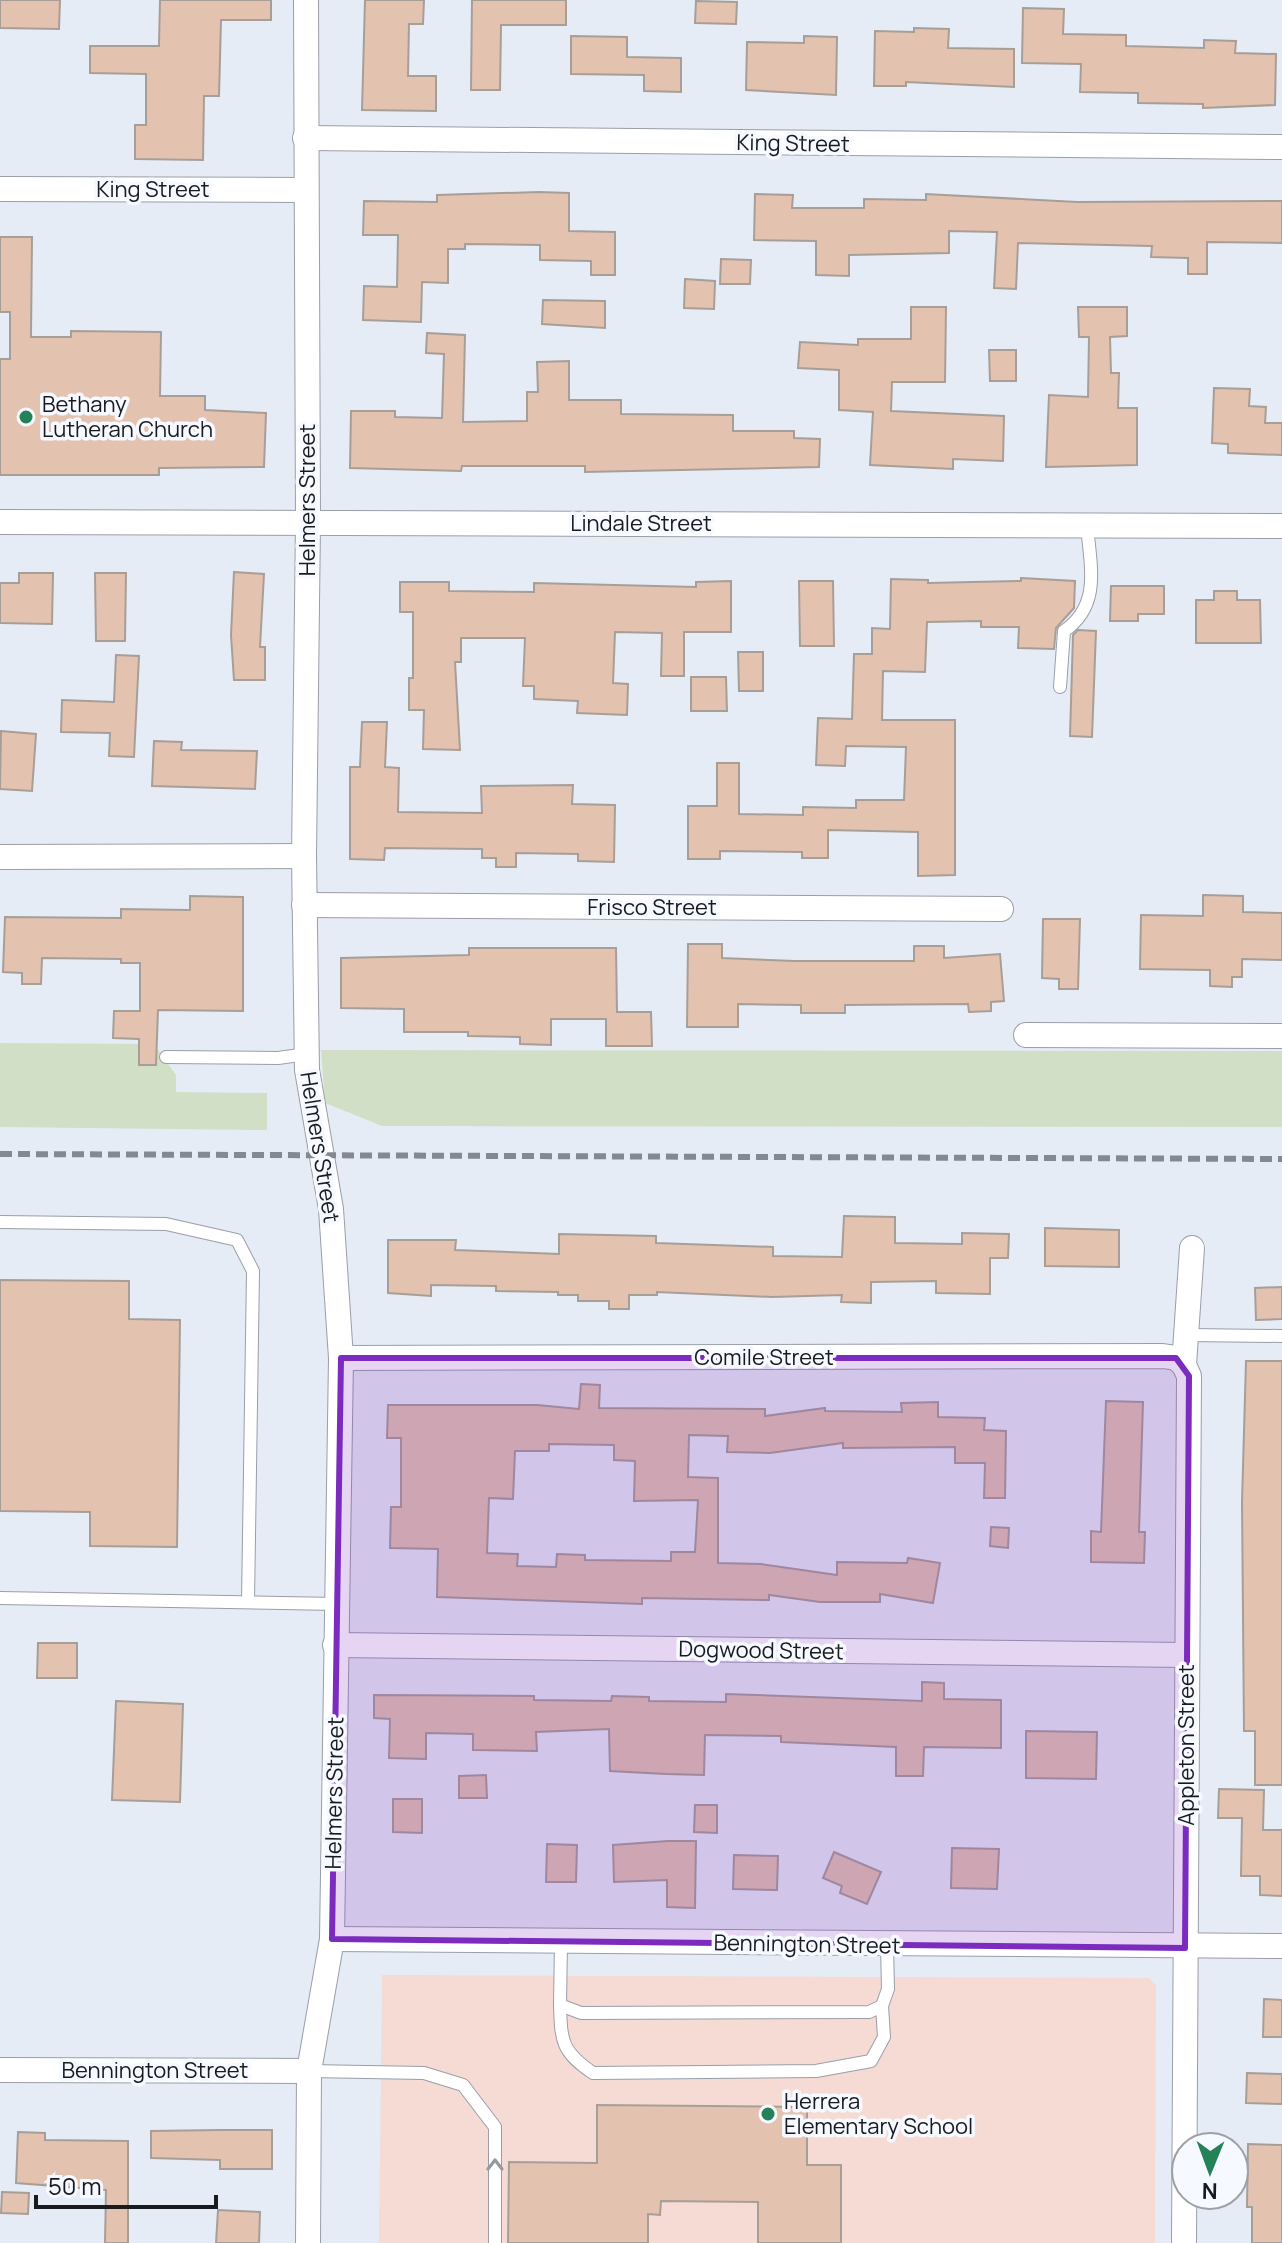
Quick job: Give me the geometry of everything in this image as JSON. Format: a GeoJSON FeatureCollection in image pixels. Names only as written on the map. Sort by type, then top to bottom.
{"type":"FeatureCollection","features":[{"type":"Feature","properties":{"kind":"street","name":"Helmers Street"},"geometry":{"type":"LineString","coordinates":[[306,0],[308,522],[304,905],[307,1054],[311,1108],[331,1209],[341,1358],[332,1939],[309,2071],[308,2243]]}},
{"type":"Feature","properties":{"kind":"street","name":"King Street"},"geometry":{"type":"LineString","coordinates":[[305,138],[1282,147]]}},
{"type":"Feature","properties":{"kind":"street","name":"King Street"},"geometry":{"type":"LineString","coordinates":[[0,189],[305,190]]}},
{"type":"Feature","properties":{"kind":"street","name":"Lindale Street"},"geometry":{"type":"LineString","coordinates":[[0,522],[1282,526]]}},
{"type":"Feature","properties":{"kind":"street"},"geometry":{"type":"LineString","coordinates":[[0,857],[304,856]]}},
{"type":"Feature","properties":{"kind":"street","name":"Frisco Street"},"geometry":{"type":"LineString","coordinates":[[304,905],[1001,909]]}},
{"type":"Feature","properties":{"kind":"street"},"geometry":{"type":"LineString","coordinates":[[1026,1035],[1282,1036]]}},
{"type":"Feature","properties":{"kind":"street","name":"Appleton Street"},"geometry":{"type":"LineString","coordinates":[[1184,2243],[1189,1376],[1184,1365],[1192,1248]]}},
{"type":"Feature","properties":{"kind":"street","name":"Comile Street"},"geometry":{"type":"LineString","coordinates":[[341,1358],[1163,1356],[1176,1358],[1184,1365]]}},
{"type":"Feature","properties":{"kind":"street","name":"Dogwood Street"},"geometry":{"type":"LineString","coordinates":[[335,1645],[1186,1655]]}},
{"type":"Feature","properties":{"kind":"street","name":"Bennington Street"},"geometry":{"type":"LineString","coordinates":[[332,1939],[1185,1948],[1282,1946]]}},
{"type":"Feature","properties":{"kind":"street","name":"Bennington Street"},"geometry":{"type":"LineString","coordinates":[[0,2070],[309,2071]]}},
{"type":"Feature","properties":{"kind":"lane"},"geometry":{"type":"LineString","coordinates":[[1060,687],[1064,631],[1084,614],[1090,602],[1087,525]]}},
{"type":"Feature","properties":{"kind":"lane"},"geometry":{"type":"LineString","coordinates":[[166,1057],[278,1058],[307,1054]]}},
{"type":"Feature","properties":{"kind":"lane"},"geometry":{"type":"LineString","coordinates":[[0,1222],[166,1224],[237,1240],[253,1271],[248,1602]]}},
{"type":"Feature","properties":{"kind":"lane"},"geometry":{"type":"LineString","coordinates":[[1187,1335],[1282,1336]]}},
{"type":"Feature","properties":{"kind":"lane"},"geometry":{"type":"LineString","coordinates":[[0,1598],[337,1604]]}},
{"type":"Feature","properties":{"kind":"lane"},"geometry":{"type":"LineString","coordinates":[[561,1942],[561,2039],[572,2059],[593,2073],[816,2071],[871,2061],[884,2037],[882,2006],[888,1989],[887,1945]]}},
{"type":"Feature","properties":{"kind":"lane"},"geometry":{"type":"LineString","coordinates":[[560,2005],[581,2013],[869,2012],[882,2006]]}},
{"type":"Feature","properties":{"kind":"lane"},"geometry":{"type":"LineString","coordinates":[[309,2071],[424,2073],[463,2085],[495,2127],[495,2243]]}},
{"type":"Feature","properties":{"kind":"highlighted area"},"geometry":{"type":"Polygon","coordinates":[[[341,1358],[1176,1358],[1189,1376],[1185,1948],[332,1939],[341,1358]]]}},
{"type":"Feature","properties":{"kind":"shaded area","name":"Herrera Elementary School"},"geometry":{"type":"Polygon","coordinates":[[[382,1975],[1149,1978],[1156,1985],[1155,2243],[379,2243],[382,1975]]]}},
{"type":"Feature","properties":{"kind":"green space"},"geometry":{"type":"Polygon","coordinates":[[[0,1043],[154,1044],[176,1075],[176,1092],[267,1093],[267,1130],[0,1127],[0,1043]]]}},
{"type":"Feature","properties":{"kind":"green space"},"geometry":{"type":"Polygon","coordinates":[[[321,1050],[1282,1051],[1282,1127],[382,1126],[325,1103],[321,1050]]]}},
{"type":"Feature","properties":{"kind":"building"},"geometry":{"type":"Polygon","coordinates":[[[0,0],[60,0],[59,29],[0,28],[0,0]]]}},
{"type":"Feature","properties":{"kind":"building"},"geometry":{"type":"Polygon","coordinates":[[[160,0],[271,0],[271,20],[221,20],[219,96],[204,96],[203,160],[135,159],[135,125],[146,125],[146,74],[90,73],[90,46],[159,46],[160,0]]]}},
{"type":"Feature","properties":{"kind":"building"},"geometry":{"type":"Polygon","coordinates":[[[365,0],[424,0],[423,24],[409,24],[408,76],[436,76],[436,111],[362,110],[365,0]]]}},
{"type":"Feature","properties":{"kind":"building"},"geometry":{"type":"Polygon","coordinates":[[[472,0],[566,0],[566,25],[501,25],[500,90],[471,90],[472,0]]]}},
{"type":"Feature","properties":{"kind":"building"},"geometry":{"type":"Polygon","coordinates":[[[696,1],[737,2],[736,24],[695,23],[696,1]]]}},
{"type":"Feature","properties":{"kind":"building"},"geometry":{"type":"Polygon","coordinates":[[[1023,8],[1064,9],[1063,34],[1126,35],[1126,46],[1204,48],[1204,40],[1236,41],[1235,53],[1276,54],[1275,105],[1203,108],[1203,104],[1138,103],[1138,93],[1080,92],[1081,64],[1022,63],[1023,8]]]}},
{"type":"Feature","properties":{"kind":"building"},"geometry":{"type":"Polygon","coordinates":[[[914,28],[949,29],[948,48],[1014,49],[1014,87],[906,82],[906,86],[874,86],[875,31],[914,32],[914,28]]]}},
{"type":"Feature","properties":{"kind":"building"},"geometry":{"type":"Polygon","coordinates":[[[571,36],[627,37],[627,57],[681,58],[681,92],[644,91],[644,75],[571,74],[571,36]]]}},
{"type":"Feature","properties":{"kind":"building"},"geometry":{"type":"Polygon","coordinates":[[[804,36],[837,37],[836,95],[746,90],[747,42],[804,43],[804,36]]]}},
{"type":"Feature","properties":{"kind":"building"},"geometry":{"type":"Polygon","coordinates":[[[569,193],[569,231],[615,232],[615,275],[591,275],[591,261],[540,260],[540,245],[465,244],[465,249],[448,249],[448,283],[422,282],[421,322],[363,320],[364,286],[397,287],[398,235],[363,235],[364,201],[437,202],[437,195],[569,193]]]}},
{"type":"Feature","properties":{"kind":"building"},"geometry":{"type":"Polygon","coordinates":[[[755,194],[793,195],[792,208],[864,208],[864,199],[926,200],[926,194],[1077,202],[1282,201],[1282,243],[1207,242],[1207,274],[1188,274],[1188,258],[1151,257],[1152,246],[1018,243],[1016,289],[994,288],[997,232],[949,231],[949,253],[849,255],[849,276],[816,275],[816,241],[754,240],[755,194]]]}},
{"type":"Feature","properties":{"kind":"building"},"geometry":{"type":"Polygon","coordinates":[[[0,237],[32,237],[31,337],[71,337],[71,331],[161,332],[160,396],[205,396],[205,410],[266,413],[264,467],[159,468],[159,475],[0,475],[0,359],[10,359],[10,312],[0,312],[0,237]]]}},
{"type":"Feature","properties":{"kind":"building"},"geometry":{"type":"Polygon","coordinates":[[[721,259],[751,260],[750,284],[720,284],[721,259]]]}},
{"type":"Feature","properties":{"kind":"building"},"geometry":{"type":"Polygon","coordinates":[[[685,279],[715,281],[714,309],[684,308],[685,279]]]}},
{"type":"Feature","properties":{"kind":"building"},"geometry":{"type":"Polygon","coordinates":[[[543,300],[605,301],[605,328],[542,324],[543,300]]]}},
{"type":"Feature","properties":{"kind":"building"},"geometry":{"type":"Polygon","coordinates":[[[911,307],[946,307],[945,382],[892,382],[891,411],[1004,416],[1003,461],[953,459],[953,469],[870,465],[873,412],[839,410],[839,370],[798,368],[800,342],[858,345],[858,339],[911,339],[911,307]]]}},
{"type":"Feature","properties":{"kind":"building"},"geometry":{"type":"Polygon","coordinates":[[[1078,307],[1127,307],[1127,336],[1110,337],[1111,373],[1119,373],[1118,408],[1137,408],[1137,465],[1046,467],[1049,395],[1088,397],[1089,337],[1079,337],[1078,307]]]}},
{"type":"Feature","properties":{"kind":"building"},"geometry":{"type":"Polygon","coordinates":[[[427,333],[465,335],[463,422],[527,421],[527,392],[538,392],[537,362],[569,361],[569,400],[621,400],[621,414],[733,415],[733,431],[794,431],[794,438],[820,439],[819,467],[585,472],[585,466],[462,466],[461,471],[350,468],[351,411],[395,411],[395,417],[442,418],[444,354],[426,353],[427,333]]]}},
{"type":"Feature","properties":{"kind":"building"},"geometry":{"type":"Polygon","coordinates":[[[989,350],[1016,350],[1016,381],[990,381],[989,350]]]}},
{"type":"Feature","properties":{"kind":"building"},"geometry":{"type":"Polygon","coordinates":[[[1214,388],[1250,389],[1249,406],[1266,407],[1265,423],[1282,423],[1282,455],[1228,453],[1228,444],[1212,443],[1214,388]]]}},
{"type":"Feature","properties":{"kind":"building"},"geometry":{"type":"Polygon","coordinates":[[[234,572],[264,574],[260,647],[265,647],[265,680],[234,680],[231,635],[234,572]]]}},
{"type":"Feature","properties":{"kind":"building"},"geometry":{"type":"Polygon","coordinates":[[[19,573],[53,573],[52,624],[0,623],[0,583],[19,583],[19,573]]]}},
{"type":"Feature","properties":{"kind":"building"},"geometry":{"type":"Polygon","coordinates":[[[95,573],[126,573],[125,641],[96,641],[95,573]]]}},
{"type":"Feature","properties":{"kind":"building"},"geometry":{"type":"Polygon","coordinates":[[[1021,578],[1075,581],[1074,608],[1056,628],[1054,649],[1018,648],[1019,627],[981,627],[981,621],[927,622],[925,672],[883,671],[882,720],[955,720],[955,875],[918,876],[918,832],[828,830],[828,858],[802,858],[802,852],[720,851],[720,859],[688,859],[688,806],[717,806],[717,763],[739,763],[739,814],[803,815],[803,807],[856,808],[856,800],[904,800],[906,747],[846,746],[845,766],[816,765],[818,718],[852,719],[854,654],[872,654],[872,628],[890,629],[891,579],[928,580],[928,583],[1021,581],[1021,578]]]}},
{"type":"Feature","properties":{"kind":"building"},"geometry":{"type":"Polygon","coordinates":[[[731,581],[731,632],[684,632],[684,676],[661,676],[662,633],[615,632],[613,683],[628,684],[627,715],[577,713],[578,701],[534,699],[534,686],[523,686],[525,638],[461,638],[461,662],[455,662],[460,750],[423,749],[424,710],[409,710],[409,678],[413,678],[413,612],[400,612],[400,582],[449,582],[449,591],[534,592],[534,583],[696,587],[696,582],[731,581]]]}},
{"type":"Feature","properties":{"kind":"building"},"geometry":{"type":"Polygon","coordinates":[[[799,581],[833,581],[834,646],[800,646],[799,581]]]}},
{"type":"Feature","properties":{"kind":"building"},"geometry":{"type":"Polygon","coordinates":[[[1111,586],[1164,586],[1164,614],[1138,614],[1138,621],[1110,621],[1111,586]]]}},
{"type":"Feature","properties":{"kind":"building"},"geometry":{"type":"Polygon","coordinates":[[[1214,591],[1237,591],[1237,600],[1260,600],[1261,643],[1196,643],[1196,600],[1214,600],[1214,591]]]}},
{"type":"Feature","properties":{"kind":"building"},"geometry":{"type":"Polygon","coordinates":[[[1078,630],[1096,631],[1092,737],[1070,736],[1073,635],[1078,630]]]}},
{"type":"Feature","properties":{"kind":"building"},"geometry":{"type":"Polygon","coordinates":[[[738,652],[763,652],[763,691],[739,691],[738,652]]]}},
{"type":"Feature","properties":{"kind":"building"},"geometry":{"type":"Polygon","coordinates":[[[116,655],[139,656],[134,757],[109,756],[110,733],[61,732],[62,700],[114,702],[116,655]]]}},
{"type":"Feature","properties":{"kind":"building"},"geometry":{"type":"Polygon","coordinates":[[[691,677],[726,677],[727,711],[691,711],[691,677]]]}},
{"type":"Feature","properties":{"kind":"building"},"geometry":{"type":"Polygon","coordinates":[[[362,722],[387,722],[385,767],[399,768],[398,812],[482,813],[481,786],[573,785],[572,804],[615,805],[614,862],[578,861],[578,854],[516,853],[516,867],[496,867],[496,858],[482,858],[482,849],[385,848],[384,860],[350,859],[350,767],[360,767],[362,722]]]}},
{"type":"Feature","properties":{"kind":"building"},"geometry":{"type":"Polygon","coordinates":[[[1,731],[36,734],[32,791],[0,789],[1,731]]]}},
{"type":"Feature","properties":{"kind":"building"},"geometry":{"type":"Polygon","coordinates":[[[154,741],[182,742],[181,750],[257,751],[255,789],[152,786],[154,741]]]}},
{"type":"Feature","properties":{"kind":"building"},"geometry":{"type":"Polygon","coordinates":[[[1203,895],[1243,896],[1243,912],[1282,913],[1282,960],[1242,959],[1242,977],[1232,977],[1232,987],[1210,986],[1210,970],[1140,969],[1141,915],[1203,916],[1203,895]]]}},
{"type":"Feature","properties":{"kind":"building"},"geometry":{"type":"Polygon","coordinates":[[[190,896],[243,897],[243,1011],[158,1010],[156,1065],[139,1065],[139,1039],[113,1038],[114,1011],[140,1011],[140,963],[121,963],[121,959],[42,958],[41,984],[22,984],[22,973],[3,972],[5,917],[121,918],[121,909],[190,910],[190,896]]]}},
{"type":"Feature","properties":{"kind":"building"},"geometry":{"type":"Polygon","coordinates":[[[1043,919],[1080,919],[1078,989],[1059,989],[1059,979],[1042,978],[1043,919]]]}},
{"type":"Feature","properties":{"kind":"building"},"geometry":{"type":"Polygon","coordinates":[[[688,944],[722,944],[722,958],[795,961],[914,961],[914,946],[944,946],[944,958],[1000,954],[1004,1001],[991,1002],[991,1011],[969,1012],[968,1004],[845,1005],[845,1013],[801,1013],[801,1005],[738,1004],[738,1027],[687,1027],[688,944]]]}},
{"type":"Feature","properties":{"kind":"building"},"geometry":{"type":"Polygon","coordinates":[[[469,948],[616,948],[617,1012],[651,1012],[652,1046],[606,1046],[606,1019],[551,1019],[551,1045],[520,1044],[520,1037],[468,1036],[468,1032],[404,1032],[404,1009],[341,1008],[341,958],[469,955],[469,948]]]}},
{"type":"Feature","properties":{"kind":"building"},"geometry":{"type":"Polygon","coordinates":[[[844,1216],[895,1217],[895,1243],[962,1244],[962,1233],[1009,1234],[1008,1258],[990,1258],[990,1294],[936,1293],[936,1281],[871,1282],[871,1303],[841,1302],[842,1295],[772,1297],[657,1292],[657,1295],[629,1295],[629,1309],[609,1309],[609,1301],[578,1301],[578,1295],[558,1295],[558,1292],[496,1291],[496,1286],[431,1285],[431,1296],[388,1293],[388,1240],[456,1240],[455,1250],[559,1254],[559,1234],[656,1236],[656,1243],[773,1247],[773,1256],[842,1257],[844,1216]]]}},
{"type":"Feature","properties":{"kind":"building"},"geometry":{"type":"Polygon","coordinates":[[[1045,1228],[1119,1230],[1119,1267],[1045,1266],[1045,1228]]]}},
{"type":"Feature","properties":{"kind":"building"},"geometry":{"type":"Polygon","coordinates":[[[0,1280],[129,1281],[129,1319],[180,1320],[177,1547],[90,1546],[90,1512],[0,1511],[0,1280]]]}},
{"type":"Feature","properties":{"kind":"building"},"geometry":{"type":"Polygon","coordinates":[[[1282,1287],[1282,1319],[1256,1320],[1255,1288],[1282,1287]]]}},
{"type":"Feature","properties":{"kind":"building"},"geometry":{"type":"Polygon","coordinates":[[[1246,1361],[1282,1361],[1282,1785],[1255,1785],[1255,1731],[1244,1731],[1242,1502],[1246,1361]]]}},
{"type":"Feature","properties":{"kind":"building"},"geometry":{"type":"Polygon","coordinates":[[[581,1384],[600,1385],[599,1408],[765,1409],[765,1416],[825,1408],[825,1411],[902,1412],[901,1403],[938,1402],[938,1417],[985,1418],[984,1430],[1006,1431],[1005,1498],[984,1498],[985,1463],[955,1463],[955,1447],[843,1448],[843,1443],[770,1453],[727,1452],[728,1436],[689,1435],[688,1477],[718,1478],[718,1563],[761,1564],[837,1575],[837,1562],[907,1563],[908,1558],[940,1563],[933,1603],[880,1594],[880,1602],[820,1602],[769,1595],[769,1600],[642,1598],[642,1604],[437,1597],[438,1549],[390,1548],[391,1507],[401,1507],[401,1438],[387,1438],[388,1405],[537,1405],[579,1409],[581,1384]],[[549,1444],[549,1451],[515,1451],[513,1499],[489,1498],[487,1553],[518,1554],[517,1566],[556,1567],[557,1554],[585,1555],[585,1560],[671,1561],[671,1552],[695,1552],[698,1500],[634,1501],[635,1461],[614,1460],[614,1445],[549,1444]]]}},
{"type":"Feature","properties":{"kind":"building"},"geometry":{"type":"Polygon","coordinates":[[[1106,1401],[1143,1402],[1139,1532],[1145,1532],[1144,1563],[1091,1562],[1091,1531],[1101,1532],[1106,1401]]]}},
{"type":"Feature","properties":{"kind":"building"},"geometry":{"type":"Polygon","coordinates":[[[991,1527],[1009,1528],[1008,1548],[990,1546],[991,1527]]]}},
{"type":"Feature","properties":{"kind":"building"},"geometry":{"type":"Polygon","coordinates":[[[38,1643],[77,1643],[77,1678],[37,1678],[38,1643]]]}},
{"type":"Feature","properties":{"kind":"building"},"geometry":{"type":"Polygon","coordinates":[[[922,1682],[944,1683],[944,1699],[1001,1700],[1001,1748],[924,1747],[923,1776],[896,1776],[896,1747],[781,1742],[781,1736],[705,1735],[704,1775],[666,1774],[610,1771],[609,1729],[536,1732],[537,1751],[473,1750],[473,1734],[426,1733],[426,1759],[389,1758],[390,1719],[374,1718],[374,1695],[534,1696],[534,1700],[611,1701],[612,1696],[649,1697],[649,1701],[726,1702],[726,1694],[922,1701],[922,1682]]]}},
{"type":"Feature","properties":{"kind":"building"},"geometry":{"type":"Polygon","coordinates":[[[116,1701],[183,1704],[180,1802],[112,1800],[116,1701]]]}},
{"type":"Feature","properties":{"kind":"building"},"geometry":{"type":"Polygon","coordinates":[[[1026,1731],[1097,1732],[1096,1779],[1026,1778],[1026,1731]]]}},
{"type":"Feature","properties":{"kind":"building"},"geometry":{"type":"Polygon","coordinates":[[[486,1775],[487,1798],[459,1798],[459,1776],[486,1775]]]}},
{"type":"Feature","properties":{"kind":"building"},"geometry":{"type":"Polygon","coordinates":[[[1219,1789],[1264,1790],[1263,1830],[1282,1830],[1282,1896],[1260,1895],[1260,1876],[1241,1876],[1242,1818],[1218,1818],[1219,1789]]]}},
{"type":"Feature","properties":{"kind":"building"},"geometry":{"type":"Polygon","coordinates":[[[393,1799],[422,1799],[422,1833],[393,1832],[393,1799]]]}},
{"type":"Feature","properties":{"kind":"building"},"geometry":{"type":"Polygon","coordinates":[[[695,1805],[717,1805],[717,1833],[694,1832],[695,1805]]]}},
{"type":"Feature","properties":{"kind":"building"},"geometry":{"type":"Polygon","coordinates":[[[696,1841],[695,1908],[667,1907],[667,1880],[614,1882],[613,1845],[696,1841]]]}},
{"type":"Feature","properties":{"kind":"building"},"geometry":{"type":"Polygon","coordinates":[[[547,1844],[577,1845],[576,1882],[546,1882],[547,1844]]]}},
{"type":"Feature","properties":{"kind":"building"},"geometry":{"type":"Polygon","coordinates":[[[952,1848],[999,1849],[997,1889],[951,1888],[952,1848]]]}},
{"type":"Feature","properties":{"kind":"building"},"geometry":{"type":"Polygon","coordinates":[[[834,1852],[881,1872],[867,1904],[840,1893],[842,1886],[823,1878],[834,1852]]]}},
{"type":"Feature","properties":{"kind":"building"},"geometry":{"type":"Polygon","coordinates":[[[734,1855],[778,1856],[777,1890],[733,1889],[734,1855]]]}},
{"type":"Feature","properties":{"kind":"building"},"geometry":{"type":"Polygon","coordinates":[[[1264,1999],[1282,2000],[1282,2037],[1263,2037],[1264,1999]]]}},
{"type":"Feature","properties":{"kind":"building"},"geometry":{"type":"Polygon","coordinates":[[[1247,2073],[1282,2074],[1282,2104],[1246,2103],[1247,2073]]]}},
{"type":"Feature","properties":{"kind":"building"},"geometry":{"type":"Polygon","coordinates":[[[597,2105],[807,2107],[807,2165],[841,2165],[841,2243],[758,2243],[758,2202],[661,2201],[660,2215],[648,2214],[648,2243],[508,2243],[509,2162],[597,2163],[597,2105]]]}},
{"type":"Feature","properties":{"kind":"building"},"geometry":{"type":"Polygon","coordinates":[[[272,2130],[272,2169],[220,2169],[220,2160],[151,2158],[151,2131],[272,2130]]]}},
{"type":"Feature","properties":{"kind":"building"},"geometry":{"type":"Polygon","coordinates":[[[18,2132],[45,2133],[45,2140],[128,2141],[128,2243],[105,2243],[106,2190],[16,2183],[18,2132]]]}},
{"type":"Feature","properties":{"kind":"building"},"geometry":{"type":"Polygon","coordinates":[[[1250,2144],[1282,2145],[1282,2243],[1252,2243],[1250,2144]]]}},
{"type":"Feature","properties":{"kind":"building"},"geometry":{"type":"Polygon","coordinates":[[[2,2192],[29,2193],[28,2214],[1,2213],[2,2192]]]}},
{"type":"Feature","properties":{"kind":"building"},"geometry":{"type":"Polygon","coordinates":[[[218,2210],[260,2212],[259,2243],[216,2243],[218,2210]]]}},
{"type":"Feature","properties":{"kind":"railway"},"geometry":{"type":"LineString","coordinates":[[0,1154],[1282,1159]]}},
{"type":"Feature","properties":{"kind":"place","name":"Bethany Lutheran Church"},"geometry":{"type":"Point","coordinates":[26,417]}},
{"type":"Feature","properties":{"kind":"place","name":"Herrera Elementary School"},"geometry":{"type":"Point","coordinates":[768,2114]}}]}
